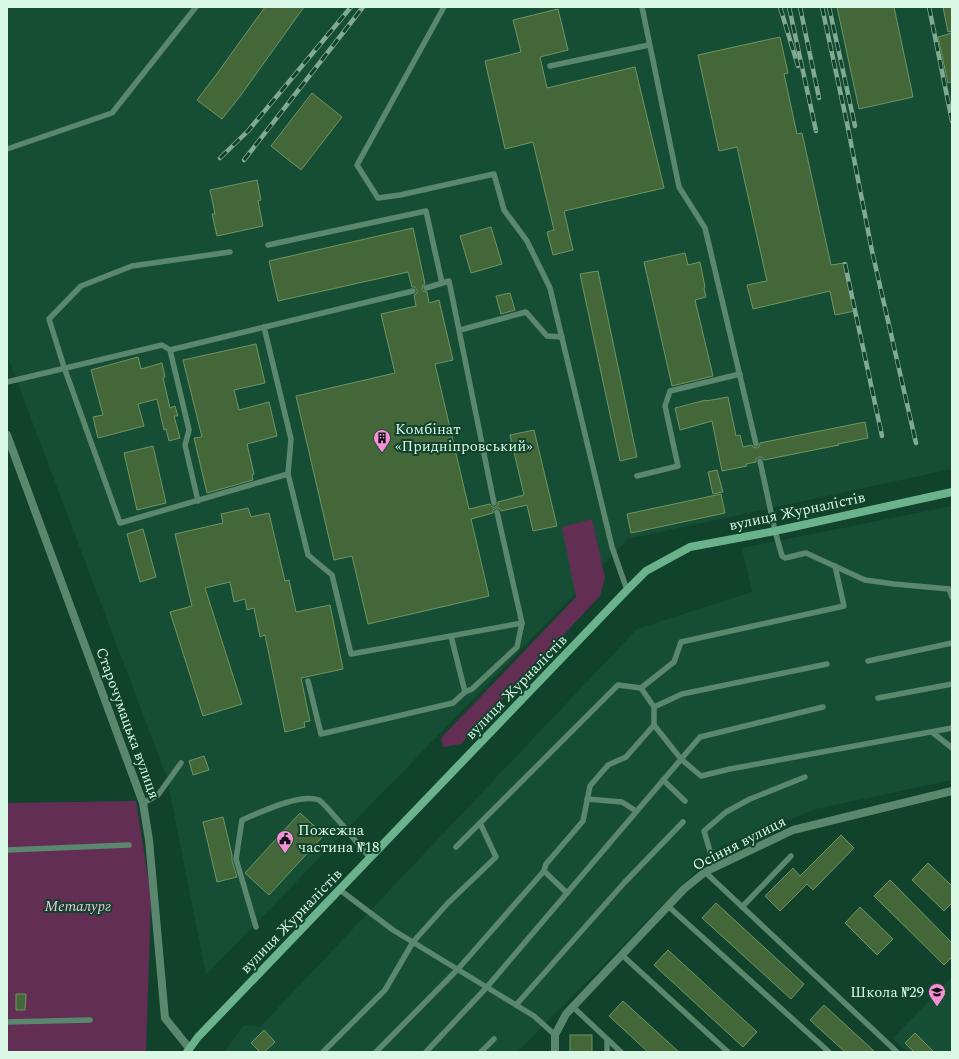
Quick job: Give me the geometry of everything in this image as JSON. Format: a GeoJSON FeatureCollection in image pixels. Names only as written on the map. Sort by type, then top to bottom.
{"type":"FeatureCollection","features":[{"type":"Feature","properties":{"kind":"street","name":"Старочумацька вулиця"},"geometry":{"type":"LineString","coordinates":[[7,435],[143,803],[149,840],[165,1018],[188,1050]]}},
{"type":"Feature","properties":{"kind":"street","name":"вулиця Журналістів"},"geometry":{"type":"LineString","coordinates":[[188,1050],[198,1037],[646,571],[690,548],[952,492]]}},
{"type":"Feature","properties":{"kind":"street","name":"Осіння вулиця"},"geometry":{"type":"LineString","coordinates":[[555,1035],[566,1014],[684,889],[705,872],[794,830],[952,791]]}},
{"type":"Feature","properties":{"kind":"street"},"geometry":{"type":"LineString","coordinates":[[555,1035],[555,1052]]}},
{"type":"Feature","properties":{"kind":"lane"},"geometry":{"type":"LineString","coordinates":[[7,149],[112,113],[196,7]]}},
{"type":"Feature","properties":{"kind":"lane"},"geometry":{"type":"LineString","coordinates":[[444,7],[357,165],[378,198],[400,195],[494,174],[504,210],[527,241],[550,288],[612,547],[627,590]]}},
{"type":"Feature","properties":{"kind":"lane"},"geometry":{"type":"LineString","coordinates":[[642,7],[679,187],[705,228],[756,444]]}},
{"type":"Feature","properties":{"kind":"lane"},"geometry":{"type":"LineString","coordinates":[[550,66],[650,45]]}},
{"type":"Feature","properties":{"kind":"lane"},"geometry":{"type":"LineString","coordinates":[[268,245],[426,211],[442,283]]}},
{"type":"Feature","properties":{"kind":"lane"},"geometry":{"type":"LineString","coordinates":[[230,252],[132,266],[81,286],[49,319],[64,367],[120,523],[288,474]]}},
{"type":"Feature","properties":{"kind":"lane"},"geometry":{"type":"LineString","coordinates":[[426,288],[449,281],[494,503]]}},
{"type":"Feature","properties":{"kind":"lane"},"geometry":{"type":"LineString","coordinates":[[170,350],[413,291]]}},
{"type":"Feature","properties":{"kind":"lane"},"geometry":{"type":"LineString","coordinates":[[460,330],[526,312],[547,336],[562,337]]}},
{"type":"Feature","properties":{"kind":"lane"},"geometry":{"type":"LineString","coordinates":[[264,327],[290,438],[288,474],[308,555],[332,575],[351,654],[522,623]]}},
{"type":"Feature","properties":{"kind":"lane"},"geometry":{"type":"LineString","coordinates":[[7,382],[64,367],[162,345],[170,350],[189,430],[185,445],[198,501]]}},
{"type":"Feature","properties":{"kind":"lane"},"geometry":{"type":"LineString","coordinates":[[637,476],[678,466],[665,406],[670,391],[740,374]]}},
{"type":"Feature","properties":{"kind":"lane"},"geometry":{"type":"LineString","coordinates":[[760,461],[782,556],[785,558],[806,553],[865,580],[894,584],[950,588],[952,597]]}},
{"type":"Feature","properties":{"kind":"lane"},"geometry":{"type":"LineString","coordinates":[[308,681],[321,734],[453,703],[465,692],[472,689],[517,647],[522,623],[497,512]]}},
{"type":"Feature","properties":{"kind":"lane"},"geometry":{"type":"LineString","coordinates":[[456,847],[618,685],[641,688],[674,662],[681,642],[844,606],[835,566]]}},
{"type":"Feature","properties":{"kind":"lane"},"geometry":{"type":"LineString","coordinates":[[451,636],[465,692]]}},
{"type":"Feature","properties":{"kind":"lane"},"geometry":{"type":"LineString","coordinates":[[868,661],[952,643]]}},
{"type":"Feature","properties":{"kind":"lane"},"geometry":{"type":"LineString","coordinates":[[654,707],[682,694],[827,664]]}},
{"type":"Feature","properties":{"kind":"lane"},"geometry":{"type":"LineString","coordinates":[[878,698],[952,684]]}},
{"type":"Feature","properties":{"kind":"lane"},"geometry":{"type":"LineString","coordinates":[[641,688],[654,707],[654,725],[681,759],[701,776],[730,769],[952,728]]}},
{"type":"Feature","properties":{"kind":"lane"},"geometry":{"type":"LineString","coordinates":[[426,1052],[487,987],[700,737],[824,707]]}},
{"type":"Feature","properties":{"kind":"lane"},"geometry":{"type":"LineString","coordinates":[[376,1052],[458,970],[544,871],[546,864],[583,821],[590,786],[608,765],[626,757],[654,725]]}},
{"type":"Feature","properties":{"kind":"lane"},"geometry":{"type":"LineString","coordinates":[[932,732],[952,748]]}},
{"type":"Feature","properties":{"kind":"lane"},"geometry":{"type":"LineString","coordinates":[[143,803],[158,795],[181,763]]}},
{"type":"Feature","properties":{"kind":"lane"},"geometry":{"type":"LineString","coordinates":[[715,868],[704,831],[726,812],[750,799],[805,777]]}},
{"type":"Feature","properties":{"kind":"lane"},"geometry":{"type":"LineString","coordinates":[[663,780],[685,801]]}},
{"type":"Feature","properties":{"kind":"lane"},"geometry":{"type":"LineString","coordinates":[[256,927],[236,859],[242,820],[274,807],[307,798],[320,801],[370,858]]}},
{"type":"Feature","properties":{"kind":"lane"},"geometry":{"type":"LineString","coordinates":[[587,799],[622,802],[636,811]]}},
{"type":"Feature","properties":{"kind":"lane"},"geometry":{"type":"LineString","coordinates":[[516,1004],[624,883],[683,822]]}},
{"type":"Feature","properties":{"kind":"lane"},"geometry":{"type":"LineString","coordinates":[[323,1052],[386,990],[413,942],[448,903],[496,857],[480,823]]}},
{"type":"Feature","properties":{"kind":"lane"},"geometry":{"type":"LineString","coordinates":[[7,850],[130,845]]}},
{"type":"Feature","properties":{"kind":"lane"},"geometry":{"type":"LineString","coordinates":[[742,907],[791,856]]}},
{"type":"Feature","properties":{"kind":"lane"},"geometry":{"type":"LineString","coordinates":[[544,871],[567,893]]}},
{"type":"Feature","properties":{"kind":"lane"},"geometry":{"type":"LineString","coordinates":[[705,872],[897,1052]]}},
{"type":"Feature","properties":{"kind":"lane"},"geometry":{"type":"LineString","coordinates":[[340,890],[393,930],[534,1016],[555,1035]]}},
{"type":"Feature","properties":{"kind":"lane"},"geometry":{"type":"LineString","coordinates":[[668,906],[829,1052]]}},
{"type":"Feature","properties":{"kind":"lane"},"geometry":{"type":"LineString","coordinates":[[622,955],[728,1052]]}},
{"type":"Feature","properties":{"kind":"lane"},"geometry":{"type":"LineString","coordinates":[[573,1007],[621,1052]]}},
{"type":"Feature","properties":{"kind":"lane"},"geometry":{"type":"LineString","coordinates":[[7,1022],[90,1020]]}},
{"type":"Feature","properties":{"kind":"lane"},"geometry":{"type":"LineString","coordinates":[[481,1052],[494,1039]]}},
{"type":"Feature","properties":{"kind":"lane"},"geometry":{"type":"LineString","coordinates":[[607,1039],[607,1052]]}},
{"type":"Feature","properties":{"kind":"shaded area"},"geometry":{"type":"Polygon","coordinates":[[[7,7],[952,7],[952,469],[628,539],[206,975],[167,778],[7,355],[7,7]]]}},
{"type":"Feature","properties":{"kind":"shaded area"},"geometry":{"type":"Polygon","coordinates":[[[952,506],[952,780],[816,809],[721,846],[517,1052],[224,1052],[244,1025],[260,1027],[637,629],[752,592],[742,548],[952,506]]]}},
{"type":"Feature","properties":{"kind":"shaded area","name":"Школа №29"},"geometry":{"type":"Polygon","coordinates":[[[952,977],[952,1052],[907,1052],[893,1038],[952,977]]]}},
{"type":"Feature","properties":{"kind":"green space"},"geometry":{"type":"Polygon","coordinates":[[[592,519],[605,578],[600,596],[461,744],[443,747],[441,738],[576,597],[562,527],[592,519]]]}},
{"type":"Feature","properties":{"kind":"green space","name":"Металург"},"geometry":{"type":"Polygon","coordinates":[[[136,801],[151,897],[146,1052],[7,1052],[7,803],[136,801]]]}},
{"type":"Feature","properties":{"kind":"building"},"geometry":{"type":"Polygon","coordinates":[[[265,7],[304,7],[222,119],[197,100],[265,7]]]}},
{"type":"Feature","properties":{"kind":"building"},"geometry":{"type":"Polygon","coordinates":[[[837,7],[894,7],[913,97],[859,109],[837,7]]]}},
{"type":"Feature","properties":{"kind":"building"},"geometry":{"type":"Polygon","coordinates":[[[943,7],[952,7],[952,31],[948,32],[943,7]]]}},
{"type":"Feature","properties":{"kind":"building"},"geometry":{"type":"Polygon","coordinates":[[[558,9],[568,50],[540,57],[547,88],[635,67],[664,188],[564,211],[573,250],[553,255],[547,232],[554,230],[533,142],[505,149],[485,61],[521,52],[513,20],[558,9]]]}},
{"type":"Feature","properties":{"kind":"building"},"geometry":{"type":"Polygon","coordinates":[[[952,33],[952,82],[948,83],[938,37],[952,33]]]}},
{"type":"Feature","properties":{"kind":"building"},"geometry":{"type":"Polygon","coordinates":[[[780,37],[788,73],[784,74],[797,134],[802,133],[831,265],[844,263],[855,311],[835,315],[830,291],[753,309],[747,285],[767,281],[737,147],[719,151],[698,55],[780,37]]]}},
{"type":"Feature","properties":{"kind":"building"},"geometry":{"type":"Polygon","coordinates":[[[312,93],[342,117],[301,170],[271,146],[312,93]]]}},
{"type":"Feature","properties":{"kind":"building"},"geometry":{"type":"Polygon","coordinates":[[[257,180],[261,200],[258,201],[263,226],[217,236],[212,214],[215,214],[210,190],[257,180]]]}},
{"type":"Feature","properties":{"kind":"building"},"geometry":{"type":"Polygon","coordinates":[[[491,227],[502,264],[471,273],[460,236],[491,227]]]}},
{"type":"Feature","properties":{"kind":"building","name":"Комбінат «Придніпровський»"},"geometry":{"type":"Polygon","coordinates":[[[413,228],[425,284],[423,285],[422,289],[423,291],[427,292],[429,303],[439,300],[453,360],[435,364],[469,509],[490,504],[492,507],[495,507],[498,505],[498,502],[524,495],[510,435],[534,430],[557,526],[533,531],[527,505],[501,511],[499,508],[496,508],[493,510],[493,513],[471,519],[489,596],[368,624],[352,556],[334,560],[296,396],[395,373],[381,314],[416,306],[414,295],[417,293],[417,290],[415,287],[412,287],[408,272],[278,301],[269,261],[413,228]]]}},
{"type":"Feature","properties":{"kind":"building"},"geometry":{"type":"Polygon","coordinates":[[[685,253],[688,265],[700,262],[706,297],[695,300],[713,376],[672,386],[644,262],[685,253]]]}},
{"type":"Feature","properties":{"kind":"building"},"geometry":{"type":"Polygon","coordinates":[[[598,271],[637,457],[620,461],[580,274],[598,271]]]}},
{"type":"Feature","properties":{"kind":"building"},"geometry":{"type":"Polygon","coordinates":[[[510,293],[515,310],[501,314],[496,296],[510,293]]]}},
{"type":"Feature","properties":{"kind":"building"},"geometry":{"type":"Polygon","coordinates":[[[256,344],[265,383],[234,390],[239,410],[269,402],[277,436],[247,444],[254,474],[252,475],[253,480],[207,493],[194,438],[202,437],[183,360],[256,344]]]}},
{"type":"Feature","properties":{"kind":"building"},"geometry":{"type":"Polygon","coordinates":[[[138,357],[141,369],[162,363],[165,377],[163,378],[170,408],[175,406],[178,416],[174,416],[180,438],[169,441],[166,429],[164,430],[157,399],[138,404],[144,426],[98,438],[93,417],[103,415],[91,370],[138,357]]]}},
{"type":"Feature","properties":{"kind":"building"},"geometry":{"type":"Polygon","coordinates":[[[728,397],[736,436],[740,435],[743,447],[752,445],[753,447],[757,448],[759,447],[760,443],[865,422],[868,438],[764,460],[762,457],[759,457],[756,459],[756,462],[746,464],[747,466],[722,471],[712,421],[680,430],[675,408],[706,400],[728,397]]]}},
{"type":"Feature","properties":{"kind":"building"},"geometry":{"type":"Polygon","coordinates":[[[153,446],[166,503],[137,510],[124,453],[153,446]]]}},
{"type":"Feature","properties":{"kind":"building"},"geometry":{"type":"Polygon","coordinates":[[[717,470],[723,492],[713,494],[708,472],[717,470]]]}},
{"type":"Feature","properties":{"kind":"building"},"geometry":{"type":"Polygon","coordinates":[[[721,494],[725,513],[631,533],[627,514],[721,494]]]}},
{"type":"Feature","properties":{"kind":"building"},"geometry":{"type":"Polygon","coordinates":[[[248,508],[251,517],[269,513],[285,581],[289,580],[296,612],[330,605],[343,669],[301,678],[310,721],[304,722],[305,727],[285,732],[265,635],[260,637],[254,608],[247,610],[245,599],[234,602],[230,582],[205,588],[242,704],[203,716],[170,612],[192,606],[175,534],[223,523],[221,514],[248,508]]]}},
{"type":"Feature","properties":{"kind":"building"},"geometry":{"type":"Polygon","coordinates":[[[143,529],[156,577],[140,582],[127,534],[143,529]]]}},
{"type":"Feature","properties":{"kind":"building"},"geometry":{"type":"Polygon","coordinates":[[[204,756],[209,770],[193,775],[189,761],[204,756]]]}},
{"type":"Feature","properties":{"kind":"building","name":"Пожежна частина №18"},"geometry":{"type":"Polygon","coordinates":[[[300,813],[324,835],[269,895],[245,873],[300,813]]]}},
{"type":"Feature","properties":{"kind":"building"},"geometry":{"type":"Polygon","coordinates":[[[223,817],[237,877],[217,882],[203,822],[223,817]]]}},
{"type":"Feature","properties":{"kind":"building"},"geometry":{"type":"Polygon","coordinates":[[[841,835],[854,848],[813,890],[807,884],[780,911],[765,896],[793,868],[800,876],[841,835]]]}},
{"type":"Feature","properties":{"kind":"building"},"geometry":{"type":"Polygon","coordinates":[[[928,863],[952,886],[952,903],[944,911],[912,880],[928,863]]]}},
{"type":"Feature","properties":{"kind":"building"},"geometry":{"type":"Polygon","coordinates":[[[890,880],[952,943],[952,957],[944,965],[874,896],[890,880]]]}},
{"type":"Feature","properties":{"kind":"building"},"geometry":{"type":"Polygon","coordinates":[[[716,903],[804,984],[791,999],[702,918],[716,903]]]}},
{"type":"Feature","properties":{"kind":"building"},"geometry":{"type":"Polygon","coordinates":[[[860,907],[893,939],[877,955],[845,923],[860,907]]]}},
{"type":"Feature","properties":{"kind":"building"},"geometry":{"type":"Polygon","coordinates":[[[668,950],[757,1032],[743,1047],[654,965],[668,950]]]}},
{"type":"Feature","properties":{"kind":"building"},"geometry":{"type":"Polygon","coordinates":[[[16,994],[26,994],[25,1010],[16,1010],[16,994]]]}},
{"type":"Feature","properties":{"kind":"building"},"geometry":{"type":"Polygon","coordinates":[[[623,1001],[679,1052],[648,1052],[609,1016],[623,1001]]]}},
{"type":"Feature","properties":{"kind":"building"},"geometry":{"type":"Polygon","coordinates":[[[824,1005],[875,1052],[845,1052],[810,1020],[824,1005]]]}},
{"type":"Feature","properties":{"kind":"building"},"geometry":{"type":"Polygon","coordinates":[[[264,1030],[275,1042],[264,1052],[260,1052],[251,1043],[264,1030]]]}},
{"type":"Feature","properties":{"kind":"building"},"geometry":{"type":"Polygon","coordinates":[[[915,1033],[934,1052],[914,1052],[905,1043],[915,1033]]]}},
{"type":"Feature","properties":{"kind":"building"},"geometry":{"type":"Polygon","coordinates":[[[570,1035],[592,1035],[592,1052],[570,1052],[570,1035]]]}},
{"type":"Feature","properties":{"kind":"railway"},"geometry":{"type":"LineString","coordinates":[[220,158],[248,131],[351,7]]}},
{"type":"Feature","properties":{"kind":"railway"},"geometry":{"type":"LineString","coordinates":[[244,160],[363,7]]}},
{"type":"Feature","properties":{"kind":"railway"},"geometry":{"type":"LineString","coordinates":[[780,7],[798,66]]}},
{"type":"Feature","properties":{"kind":"railway"},"geometry":{"type":"LineString","coordinates":[[789,7],[816,131]]}},
{"type":"Feature","properties":{"kind":"railway"},"geometry":{"type":"LineString","coordinates":[[800,7],[819,98]]}},
{"type":"Feature","properties":{"kind":"railway"},"geometry":{"type":"LineString","coordinates":[[822,7],[872,251],[916,443]]}},
{"type":"Feature","properties":{"kind":"railway"},"geometry":{"type":"LineString","coordinates":[[829,7],[855,126]]}},
{"type":"Feature","properties":{"kind":"railway"},"geometry":{"type":"LineString","coordinates":[[929,7],[952,121]]}},
{"type":"Feature","properties":{"kind":"railway"},"geometry":{"type":"LineString","coordinates":[[845,264],[882,436]]}},
{"type":"Feature","properties":{"kind":"place","name":"Комбінат «Придніпровський»"},"geometry":{"type":"Point","coordinates":[382,453]}},
{"type":"Feature","properties":{"kind":"place","name":"Пожежна частина №18"},"geometry":{"type":"Point","coordinates":[285,854]}},
{"type":"Feature","properties":{"kind":"place","name":"Школа №29"},"geometry":{"type":"Point","coordinates":[937,1007]}}]}
